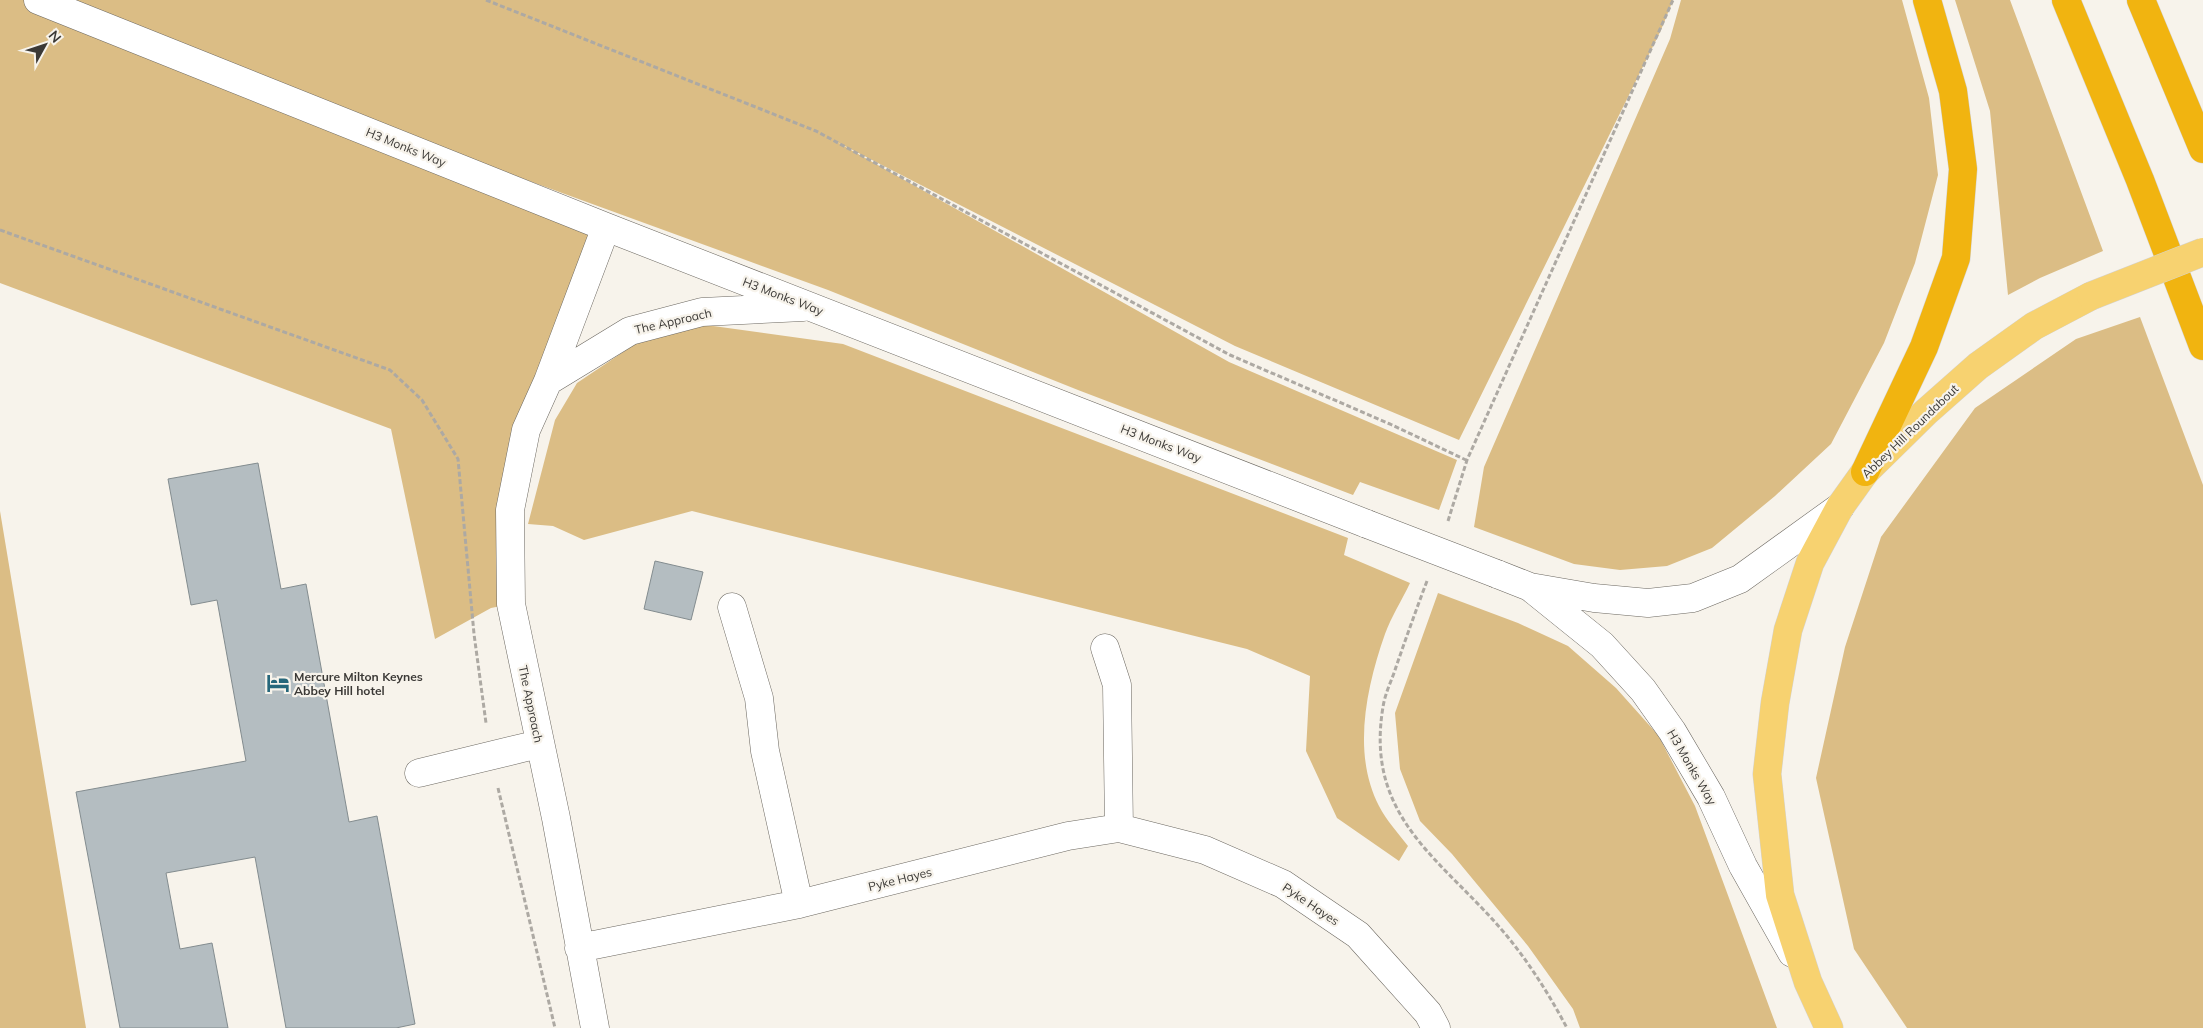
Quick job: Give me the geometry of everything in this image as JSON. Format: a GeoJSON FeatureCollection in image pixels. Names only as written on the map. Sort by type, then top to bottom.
{"type":"FeatureCollection","features":[{"type":"Feature","properties":{"kind":"highway"},"geometry":{"type":"LineString","coordinates":[[1865,472],[1924,347],[1956,258],[1963,169],[1953,91],[1927,0]]}},
{"type":"Feature","properties":{"kind":"highway"},"geometry":{"type":"LineString","coordinates":[[2066,0],[2140,180],[2203,346]]}},
{"type":"Feature","properties":{"kind":"highway"},"geometry":{"type":"LineString","coordinates":[[2141,0],[2203,149]]}},
{"type":"Feature","properties":{"kind":"main road","name":"Abbey Hill Roundabout"},"geometry":{"type":"LineString","coordinates":[[1827,1026],[1808,982],[1780,895],[1767,774],[1775,703],[1788,630],[1810,564],[1840,507],[1865,472],[1926,412],[1978,366],[2034,326],[2090,296],[2203,252]]}},
{"type":"Feature","properties":{"kind":"street","name":"H3 Monks Way"},"geometry":{"type":"LineString","coordinates":[[38,0],[606,227],[1530,587],[1594,598],[1648,603],[1693,598],[1740,579],[1840,507]]}},
{"type":"Feature","properties":{"kind":"street","name":"The Approach"},"geometry":{"type":"LineString","coordinates":[[595,1028],[556,818],[510,604],[510,510],[526,430],[548,381],[606,227]]}},
{"type":"Feature","properties":{"kind":"street","name":"The Approach"},"geometry":{"type":"LineString","coordinates":[[548,381],[630,331],[702,312],[812,306]]}},
{"type":"Feature","properties":{"kind":"street","name":"H3 Monks Way"},"geometry":{"type":"LineString","coordinates":[[1530,587],[1602,644],[1643,690],[1672,731],[1711,797],[1743,866],[1808,982]]}},
{"type":"Feature","properties":{"kind":"street"},"geometry":{"type":"LineString","coordinates":[[732,607],[759,698],[764,751],[799,904]]}},
{"type":"Feature","properties":{"kind":"street"},"geometry":{"type":"LineString","coordinates":[[1106,648],[1117,685],[1119,828]]}},
{"type":"Feature","properties":{"kind":"street"},"geometry":{"type":"LineString","coordinates":[[419,773],[539,744]]}},
{"type":"Feature","properties":{"kind":"street","name":"Pyke Hayes"},"geometry":{"type":"LineString","coordinates":[[579,948],[799,904],[1068,836],[1119,828],[1205,850],[1283,884],[1358,935],[1428,1013],[1436,1028]]}},
{"type":"Feature","properties":{"kind":"path"},"geometry":{"type":"LineString","coordinates":[[486,0],[816,131],[1230,354],[1467,460]]}},
{"type":"Feature","properties":{"kind":"path"},"geometry":{"type":"LineString","coordinates":[[1447,522],[1467,460],[1673,0]]}},
{"type":"Feature","properties":{"kind":"path"},"geometry":{"type":"LineString","coordinates":[[0,230],[390,370],[422,400],[458,459],[474,634],[490,757],[555,1028]]}},
{"type":"Feature","properties":{"kind":"path"},"geometry":{"type":"LineString","coordinates":[[1428,577],[1383,706],[1381,748],[1383,772],[1392,801],[1416,840],[1507,936],[1554,1004],[1567,1028]]}},
{"type":"Feature","properties":{"kind":"shaded area"},"geometry":{"type":"Polygon","coordinates":[[[0,0],[1673,0],[1661,30],[1459,440],[1235,346],[835,141],[1229,362],[1457,460],[1439,510],[1360,482],[1353,495],[1078,390],[828,290],[83,18],[606,227],[526,430],[511,604],[491,608],[435,639],[391,429],[0,283],[0,0]]]}},
{"type":"Feature","properties":{"kind":"shaded area"},"geometry":{"type":"Polygon","coordinates":[[[1681,0],[1902,0],[1929,98],[1938,175],[1915,263],[1884,343],[1831,444],[1775,496],[1712,548],[1667,566],[1620,570],[1574,564],[1474,527],[1484,467],[1670,39],[1681,0]]]}},
{"type":"Feature","properties":{"kind":"shaded area"},"geometry":{"type":"Polygon","coordinates":[[[1955,0],[2010,0],[2103,251],[2040,278],[2008,295],[1990,111],[1955,0]]]}},
{"type":"Feature","properties":{"kind":"shaded area"},"geometry":{"type":"Polygon","coordinates":[[[2140,317],[2203,485],[2203,1028],[1907,1028],[1854,949],[1816,778],[1845,647],[1881,537],[1975,408],[2076,339],[2140,317]]]}},
{"type":"Feature","properties":{"kind":"shaded area"},"geometry":{"type":"Polygon","coordinates":[[[706,325],[843,344],[1348,538],[1344,555],[1410,583],[1387,628],[1378,655],[1368,698],[1364,743],[1366,765],[1371,786],[1379,806],[1408,846],[1399,861],[1337,818],[1306,751],[1310,676],[1247,649],[692,511],[584,540],[553,526],[528,524],[555,420],[577,383],[635,344],[706,325]]]}},
{"type":"Feature","properties":{"kind":"shaded area"},"geometry":{"type":"Polygon","coordinates":[[[0,511],[86,1028],[0,1028],[0,511]]]}},
{"type":"Feature","properties":{"kind":"shaded area"},"geometry":{"type":"Polygon","coordinates":[[[1438,593],[1518,623],[1568,646],[1616,688],[1658,735],[1695,806],[1777,1028],[1580,1028],[1573,1009],[1528,946],[1452,854],[1420,821],[1400,769],[1395,713],[1438,593]]]}},
{"type":"Feature","properties":{"kind":"building","name":"Mercure Milton Keynes Abbey Hill hotel"},"geometry":{"type":"Polygon","coordinates":[[[258,463],[281,589],[306,584],[349,822],[377,816],[415,1024],[396,1028],[286,1028],[255,857],[166,873],[180,949],[212,943],[228,1028],[120,1028],[76,792],[246,761],[217,600],[191,605],[168,479],[258,463]]]}},
{"type":"Feature","properties":{"kind":"building"},"geometry":{"type":"Polygon","coordinates":[[[655,561],[703,572],[691,620],[644,609],[655,561]]]}},
{"type":"Feature","properties":{"kind":"place","name":"Mercure Milton Keynes Abbey Hill hotel"},"geometry":{"type":"Point","coordinates":[278,683]}}]}
